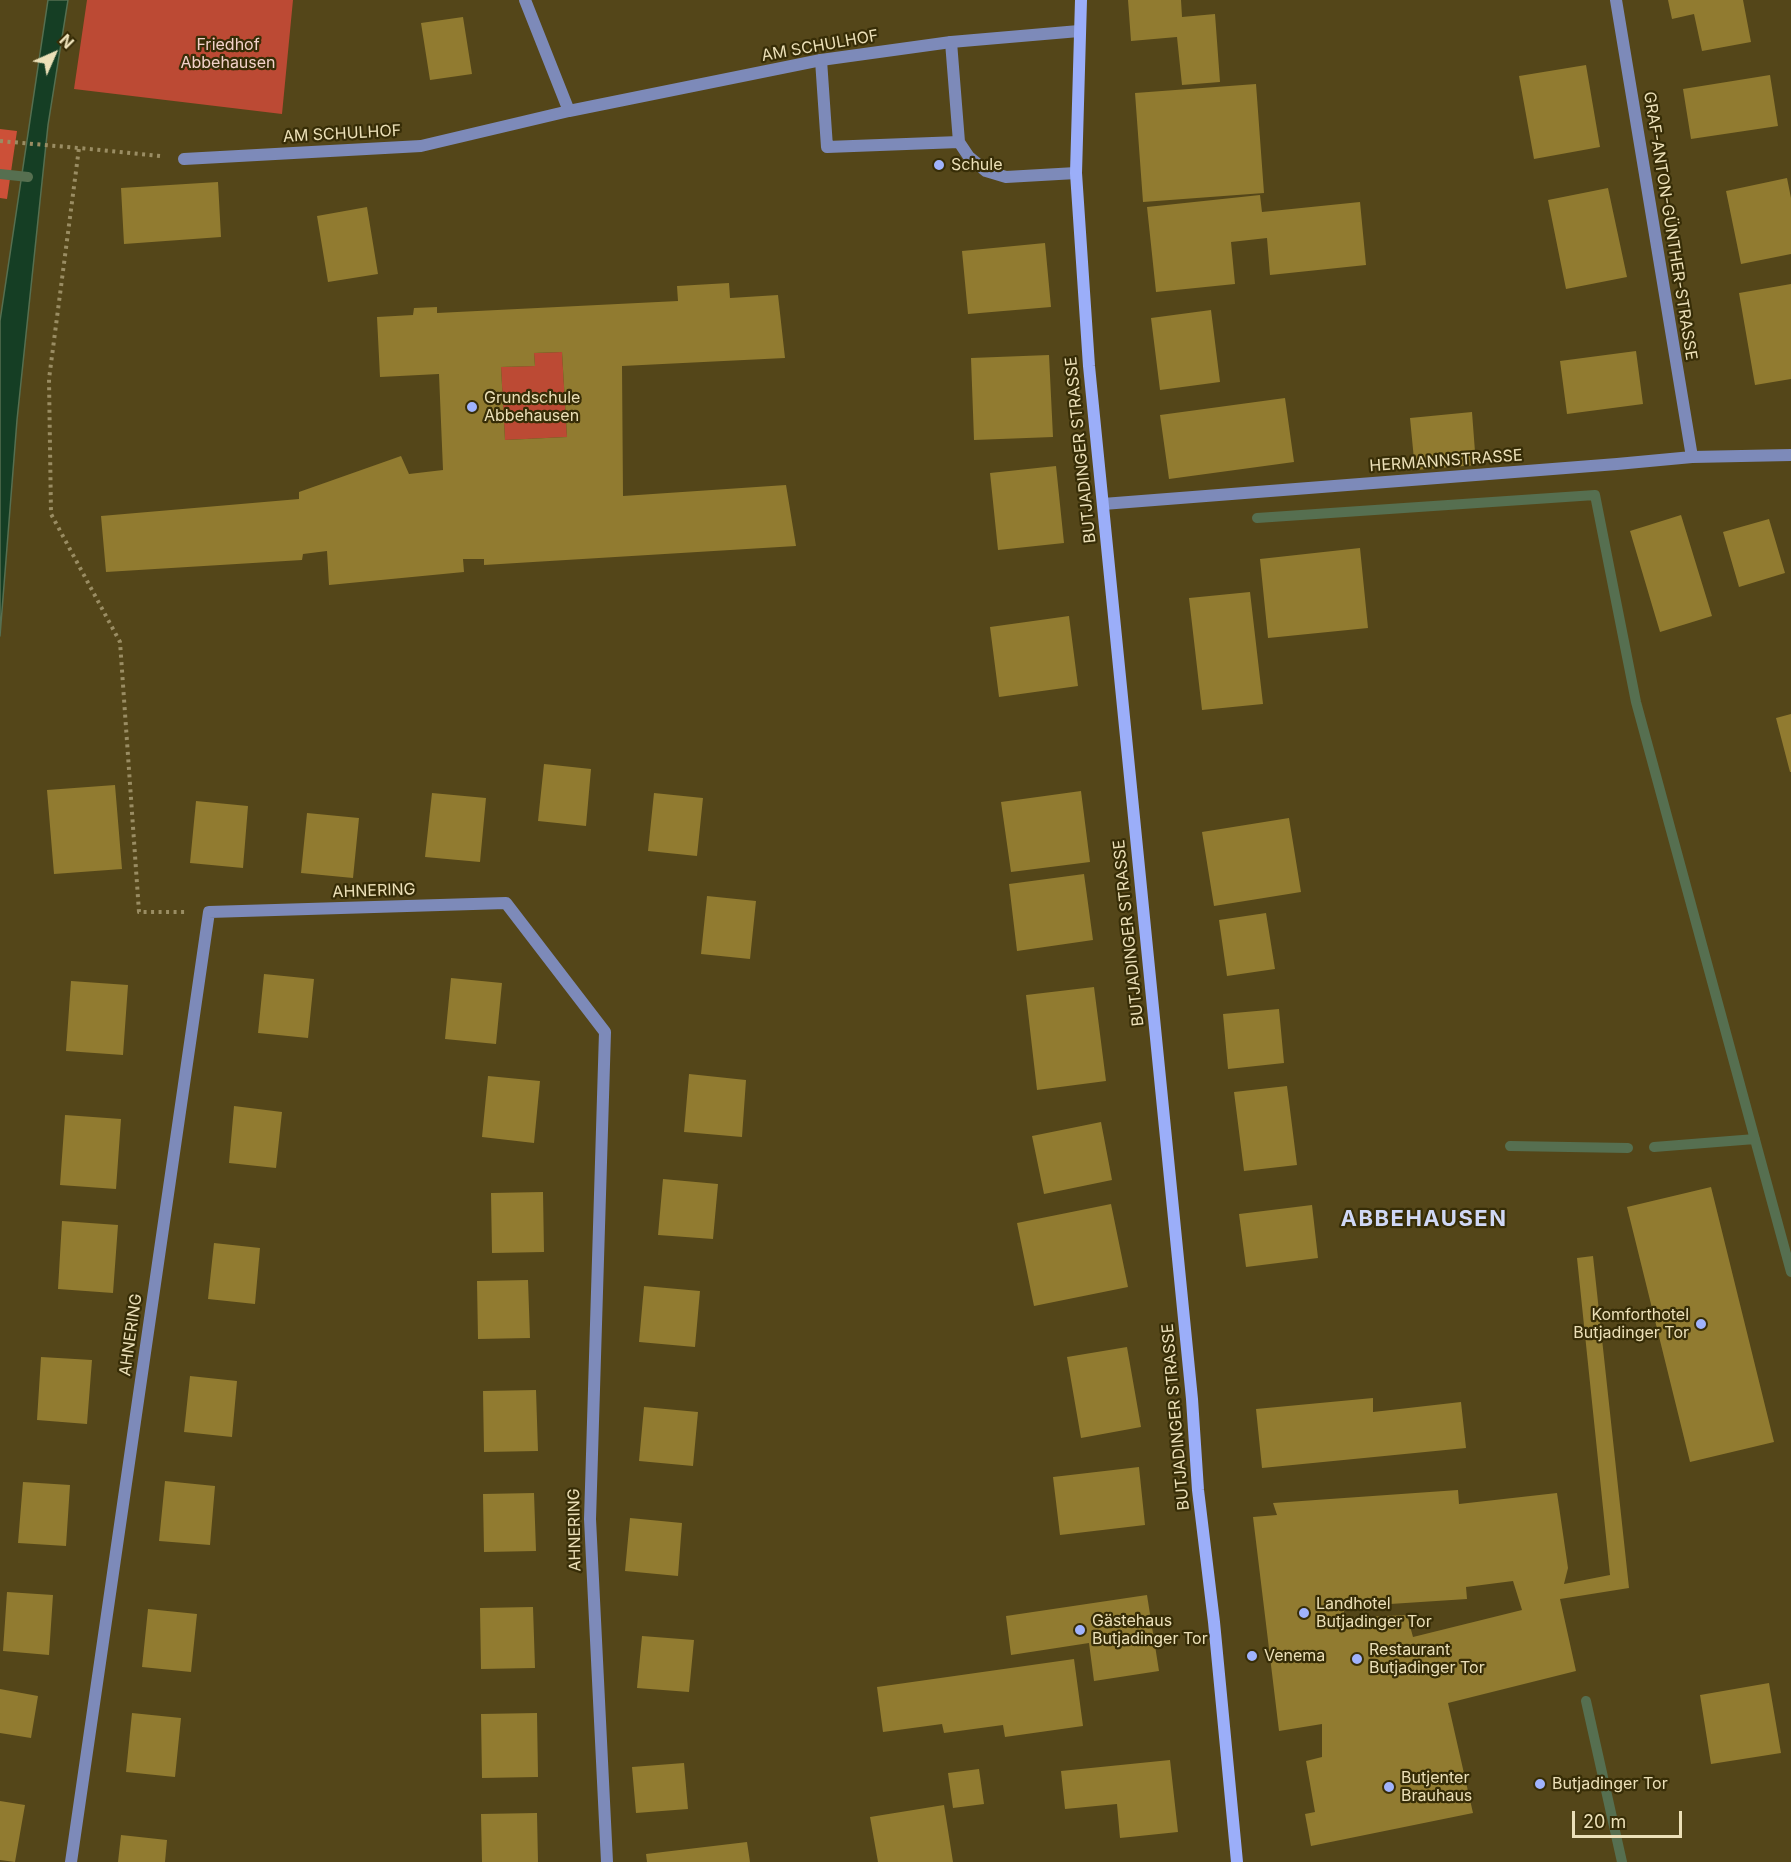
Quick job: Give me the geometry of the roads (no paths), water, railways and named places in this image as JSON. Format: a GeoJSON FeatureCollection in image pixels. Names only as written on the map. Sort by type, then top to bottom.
{"type":"FeatureCollection","features":[{"type":"Feature","properties":{"kind":"main road","name":"BUTJADINGER STRASSE"},"geometry":{"type":"LineString","coordinates":[[1081,0],[1076,172],[1089,366],[1192,1399],[1198,1490],[1237,1862]]}},
{"type":"Feature","properties":{"kind":"street"},"geometry":{"type":"LineString","coordinates":[[525,0],[569,111]]}},
{"type":"Feature","properties":{"kind":"street","name":"GRAF-ANTON-GÜNTHER-STRASSE"},"geometry":{"type":"LineString","coordinates":[[1616,0],[1692,457]]}},
{"type":"Feature","properties":{"kind":"street","name":"AM SCHULHOF"},"geometry":{"type":"LineString","coordinates":[[184,159],[421,146],[569,111],[821,60],[951,42],[1079,31]]}},
{"type":"Feature","properties":{"kind":"street"},"geometry":{"type":"LineString","coordinates":[[951,42],[959,142],[969,157],[986,171],[1005,177],[1076,172]]}},
{"type":"Feature","properties":{"kind":"street"},"geometry":{"type":"LineString","coordinates":[[821,60],[827,147],[959,142]]}},
{"type":"Feature","properties":{"kind":"street","name":"HERMANNSTRASSE"},"geometry":{"type":"LineString","coordinates":[[1103,504],[1692,457],[1791,455]]}},
{"type":"Feature","properties":{"kind":"street","name":"AHNERING"},"geometry":{"type":"LineString","coordinates":[[71,1862],[209,912],[506,903],[605,1032],[590,1519],[607,1862]]}},
{"type":"Feature","properties":{"kind":"waterway"},"geometry":{"type":"LineString","coordinates":[[0,174],[28,177]]}},
{"type":"Feature","properties":{"kind":"waterway"},"geometry":{"type":"LineString","coordinates":[[1257,518],[1595,495],[1636,702],[1791,1272]]}},
{"type":"Feature","properties":{"kind":"waterway"},"geometry":{"type":"LineString","coordinates":[[1654,1147],[1755,1139]]}},
{"type":"Feature","properties":{"kind":"waterway"},"geometry":{"type":"LineString","coordinates":[[1510,1146],[1628,1148]]}},
{"type":"Feature","properties":{"kind":"waterway"},"geometry":{"type":"LineString","coordinates":[[1586,1701],[1622,1862]]}},
{"type":"Feature","properties":{"kind":"place","name":"Schule"},"geometry":{"type":"Point","coordinates":[939,165]}},
{"type":"Feature","properties":{"kind":"place","name":"Grundschule Abbehausen"},"geometry":{"type":"Point","coordinates":[472,407]}},
{"type":"Feature","properties":{"kind":"place","name":"Komforthotel Butjadinger Tor"},"geometry":{"type":"Point","coordinates":[1701,1324]}},
{"type":"Feature","properties":{"kind":"place","name":"Landhotel Butjadinger Tor"},"geometry":{"type":"Point","coordinates":[1304,1613]}},
{"type":"Feature","properties":{"kind":"place","name":"Gästehaus Butjadinger Tor"},"geometry":{"type":"Point","coordinates":[1080,1630]}},
{"type":"Feature","properties":{"kind":"place","name":"Venema"},"geometry":{"type":"Point","coordinates":[1252,1656]}},
{"type":"Feature","properties":{"kind":"place","name":"Restaurant Butjadinger Tor"},"geometry":{"type":"Point","coordinates":[1357,1659]}},
{"type":"Feature","properties":{"kind":"place","name":"Butjadinger Tor"},"geometry":{"type":"Point","coordinates":[1540,1784]}},
{"type":"Feature","properties":{"kind":"place","name":"Butjenter Brauhaus"},"geometry":{"type":"Point","coordinates":[1389,1787]}},
{"type":"Feature","properties":{"kind":"district","name":"ABBEHAUSEN"},"geometry":{"type":"Point","coordinates":[1424,1219]}},
{"type":"Feature","properties":{"kind":"park label","name":"Friedhof Abbehausen"},"geometry":{"type":"Point","coordinates":[228,54]}}]}
